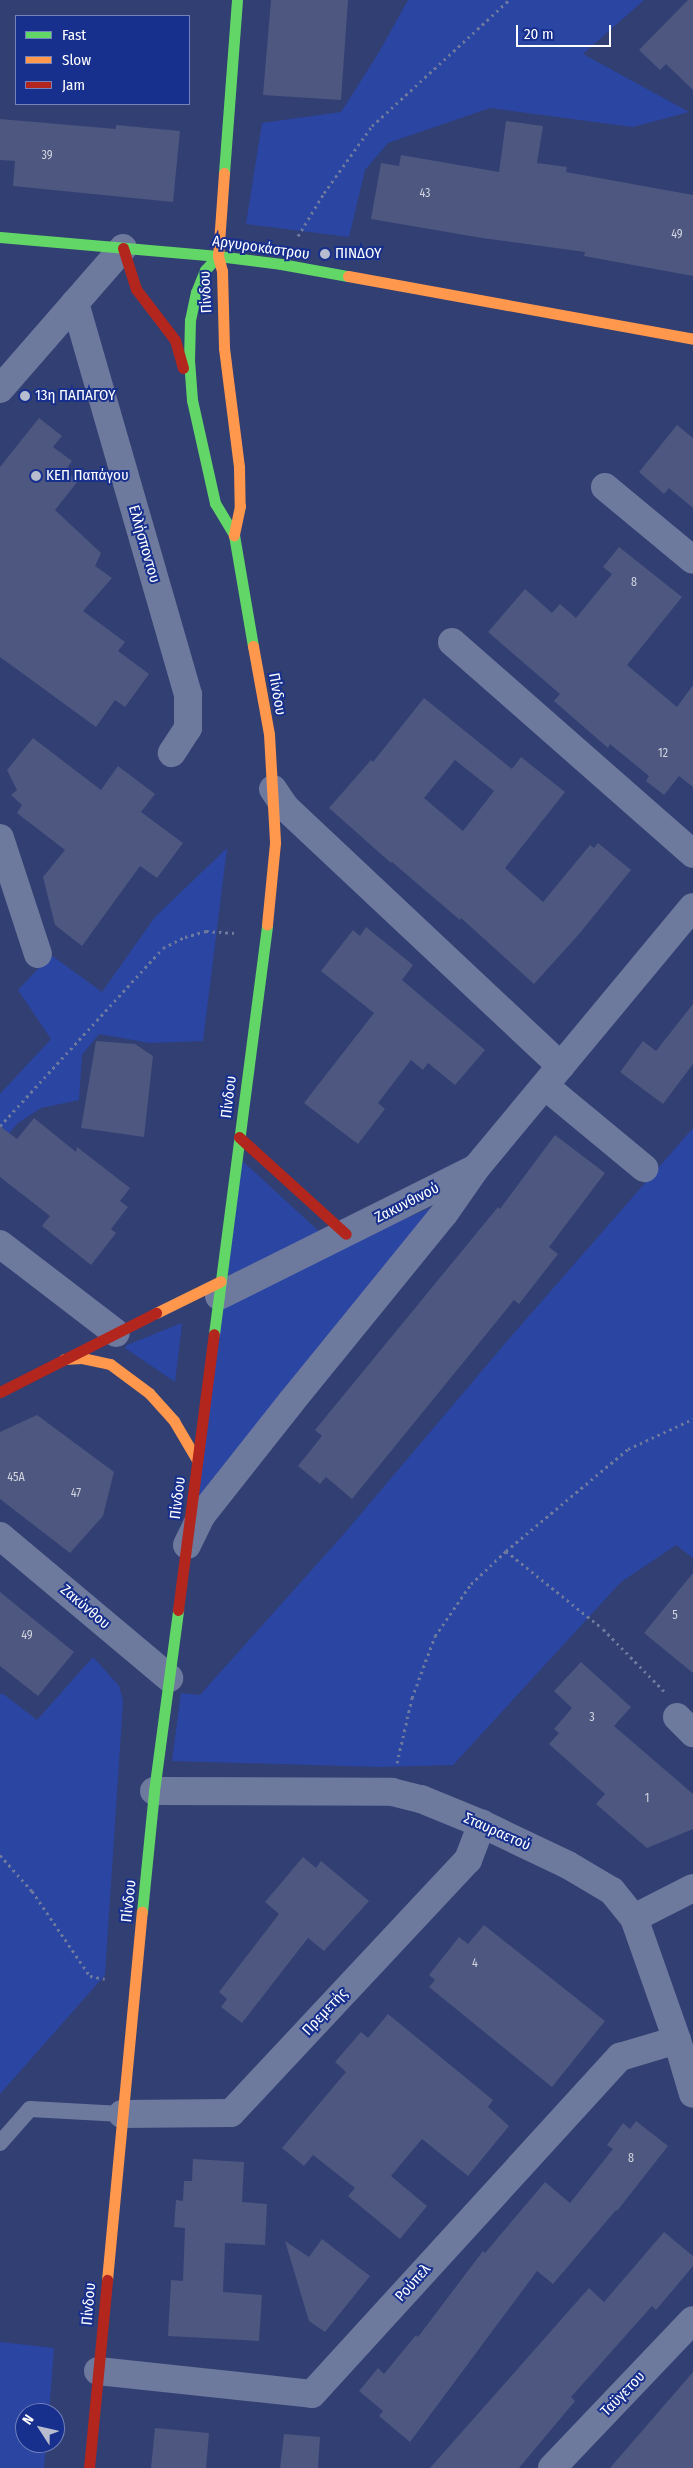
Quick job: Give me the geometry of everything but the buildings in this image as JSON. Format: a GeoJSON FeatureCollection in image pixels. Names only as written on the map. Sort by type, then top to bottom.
{"type":"FeatureCollection","features":[{"type":"Feature","properties":{"kind":"street","name":"Πίνδου"},"geometry":{"type":"LineString","coordinates":[[234,535],[240,506],[239,467],[224,348],[222,271],[218,256],[237,0]]}},
{"type":"Feature","properties":{"kind":"street","name":"Αργυροκάστρου"},"geometry":{"type":"LineString","coordinates":[[0,237],[218,256],[281,264],[693,339]]}},
{"type":"Feature","properties":{"kind":"street"},"geometry":{"type":"LineString","coordinates":[[0,389],[123,248]]}},
{"type":"Feature","properties":{"kind":"street"},"geometry":{"type":"LineString","coordinates":[[123,248],[136,290],[175,340],[192,400]]}},
{"type":"Feature","properties":{"kind":"street","name":"Πίνδου"},"geometry":{"type":"LineString","coordinates":[[89,2468],[154,1792],[266,934],[275,843],[269,734],[234,535],[215,503],[192,400],[189,360],[190,320],[196,292],[205,270],[218,256]]}},
{"type":"Feature","properties":{"kind":"street","name":"Ελλήσποντου"},"geometry":{"type":"LineString","coordinates":[[75,303],[188,695],[188,728],[172,753]]}},
{"type":"Feature","properties":{"kind":"street"},"geometry":{"type":"LineString","coordinates":[[605,486],[693,560]]}},
{"type":"Feature","properties":{"kind":"street"},"geometry":{"type":"LineString","coordinates":[[452,642],[693,854]]}},
{"type":"Feature","properties":{"kind":"street"},"geometry":{"type":"LineString","coordinates":[[273,789],[286,808],[644,1168]]}},
{"type":"Feature","properties":{"kind":"street"},"geometry":{"type":"LineString","coordinates":[[0,838],[38,954]]}},
{"type":"Feature","properties":{"kind":"street","name":"Ζακυνθινού"},"geometry":{"type":"LineString","coordinates":[[0,1392],[116,1333],[346,1234],[476,1168],[691,914]]}},
{"type":"Feature","properties":{"kind":"street"},"geometry":{"type":"LineString","coordinates":[[239,1137],[346,1234]]}},
{"type":"Feature","properties":{"kind":"street"},"geometry":{"type":"LineString","coordinates":[[187,1547],[201,1516],[444,1214],[476,1168]]}},
{"type":"Feature","properties":{"kind":"street"},"geometry":{"type":"LineString","coordinates":[[0,1244],[116,1333]]}},
{"type":"Feature","properties":{"kind":"street","name":"Ζακυνθινού"},"geometry":{"type":"LineString","coordinates":[[62,1359],[82,1358],[110,1364],[150,1393],[174,1421],[197,1460]]}},
{"type":"Feature","properties":{"kind":"street","name":"Ζακύνθου"},"geometry":{"type":"LineString","coordinates":[[0,1536],[169,1678]]}},
{"type":"Feature","properties":{"kind":"street","name":"Σταυραετού"},"geometry":{"type":"LineString","coordinates":[[154,1792],[392,1792],[420,1800],[482,1824],[568,1864],[612,1891],[634,1918],[677,2040],[693,2094]]}},
{"type":"Feature","properties":{"kind":"street","name":"Πρεμετής"},"geometry":{"type":"LineString","coordinates":[[122,2114],[231,2112],[468,1860],[482,1824]]}},
{"type":"Feature","properties":{"kind":"street"},"geometry":{"type":"LineString","coordinates":[[634,1918],[693,1888]]}},
{"type":"Feature","properties":{"kind":"street","name":"Ρούπελ"},"geometry":{"type":"LineString","coordinates":[[98,2371],[312,2394],[620,2057],[677,2040]]}},
{"type":"Feature","properties":{"kind":"street","name":"Ταϋγετου"},"geometry":{"type":"LineString","coordinates":[[552,2468],[693,2320]]}},
{"type":"Feature","properties":{"kind":"lane"},"geometry":{"type":"LineString","coordinates":[[0,2143],[30,2109],[122,2114]]}},
{"type":"Feature","properties":{"kind":"path"},"geometry":{"type":"LineString","coordinates":[[281,264],[324,193],[372,126],[509,0]]}},
{"type":"Feature","properties":{"kind":"path"},"geometry":{"type":"LineString","coordinates":[[0,1126],[163,948],[184,937],[206,931],[266,934]]}},
{"type":"Feature","properties":{"kind":"path"},"geometry":{"type":"LineString","coordinates":[[392,1792],[402,1734],[412,1698],[435,1636],[471,1584],[506,1551],[628,1449],[693,1419]]}},
{"type":"Feature","properties":{"kind":"path"},"geometry":{"type":"LineString","coordinates":[[506,1551],[603,1629],[675,1702],[685,1725]]}},
{"type":"Feature","properties":{"kind":"path"},"geometry":{"type":"LineString","coordinates":[[0,1855],[32,1891],[90,1976],[135,1985]]}},
{"type":"Feature","properties":{"kind":"shaded area"},"geometry":{"type":"Polygon","coordinates":[[[408,0],[644,0],[583,54],[689,112],[633,127],[490,108],[388,143],[365,170],[349,237],[246,224],[262,123],[341,112],[378,54],[408,0]]]}},
{"type":"Feature","properties":{"kind":"shaded area"},"geometry":{"type":"Polygon","coordinates":[[[227,848],[203,1041],[150,1043],[99,1034],[82,1055],[79,1100],[41,1108],[18,1123],[0,1144],[0,1094],[51,1039],[18,990],[51,955],[102,992],[155,917],[227,848]]]}},
{"type":"Feature","properties":{"kind":"shaded area"},"geometry":{"type":"Polygon","coordinates":[[[693,1128],[693,1558],[676,1545],[621,1582],[453,1765],[380,1767],[172,1761],[181,1693],[200,1695],[343,1535],[508,1340],[693,1128]]]}},
{"type":"Feature","properties":{"kind":"shaded area"},"geometry":{"type":"Polygon","coordinates":[[[237,1156],[323,1235],[222,1278],[237,1156]]]}},
{"type":"Feature","properties":{"kind":"shaded area"},"geometry":{"type":"Polygon","coordinates":[[[446,1201],[198,1501],[219,1300],[446,1201]]]}},
{"type":"Feature","properties":{"kind":"shaded area"},"geometry":{"type":"Polygon","coordinates":[[[182,1324],[175,1382],[125,1348],[127,1345],[182,1324]]]}},
{"type":"Feature","properties":{"kind":"shaded area"},"geometry":{"type":"Polygon","coordinates":[[[93,1657],[119,1686],[123,1701],[105,1975],[0,2094],[0,1695],[2,1693],[37,1720],[93,1657]]]}},
{"type":"Feature","properties":{"kind":"shaded area"},"geometry":{"type":"Polygon","coordinates":[[[0,2342],[54,2348],[50,2403],[15,2403],[15,2453],[45,2453],[44,2468],[0,2468],[0,2342]]]}},
{"type":"Feature","properties":{"kind":"traffic: fast"},"geometry":{"type":"LineString","coordinates":[[224,173],[237,0]]}},
{"type":"Feature","properties":{"kind":"traffic: fast"},"geometry":{"type":"LineString","coordinates":[[0,237],[218,256],[281,264],[348,276]]}},
{"type":"Feature","properties":{"kind":"traffic: fast"},"geometry":{"type":"LineString","coordinates":[[218,256],[205,270],[196,292],[190,320],[189,360],[192,400],[215,503],[234,535],[253,646]]}},
{"type":"Feature","properties":{"kind":"traffic: fast"},"geometry":{"type":"LineString","coordinates":[[214,1334],[267,925]]}},
{"type":"Feature","properties":{"kind":"traffic: fast"},"geometry":{"type":"LineString","coordinates":[[142,1912],[154,1791],[178,1610]]}},
{"type":"Feature","properties":{"kind":"traffic: slow"},"geometry":{"type":"LineString","coordinates":[[224,173],[218,256],[222,271],[224,348],[239,467],[240,506],[234,535]]}},
{"type":"Feature","properties":{"kind":"traffic: slow"},"geometry":{"type":"LineString","coordinates":[[348,276],[693,339]]}},
{"type":"Feature","properties":{"kind":"traffic: slow"},"geometry":{"type":"LineString","coordinates":[[253,646],[269,734],[275,843],[267,925]]}},
{"type":"Feature","properties":{"kind":"traffic: slow"},"geometry":{"type":"LineString","coordinates":[[156,1313],[221,1281]]}},
{"type":"Feature","properties":{"kind":"traffic: slow"},"geometry":{"type":"LineString","coordinates":[[64,1359],[82,1358],[110,1364],[149,1393],[174,1421],[197,1460]]}},
{"type":"Feature","properties":{"kind":"traffic: slow"},"geometry":{"type":"LineString","coordinates":[[107,2280],[142,1912]]}},
{"type":"Feature","properties":{"kind":"traffic: jam"},"geometry":{"type":"LineString","coordinates":[[123,248],[136,289],[175,340],[183,368]]}},
{"type":"Feature","properties":{"kind":"traffic: jam"},"geometry":{"type":"LineString","coordinates":[[239,1137],[346,1234]]}},
{"type":"Feature","properties":{"kind":"traffic: jam"},"geometry":{"type":"LineString","coordinates":[[0,1392],[156,1313]]}},
{"type":"Feature","properties":{"kind":"traffic: jam"},"geometry":{"type":"LineString","coordinates":[[178,1610],[214,1334]]}},
{"type":"Feature","properties":{"kind":"traffic: jam"},"geometry":{"type":"LineString","coordinates":[[89,2468],[107,2280]]}},
{"type":"Feature","properties":{"kind":"place","name":"ΠΙΝΔΟΥ"},"geometry":{"type":"Point","coordinates":[325,254]}},
{"type":"Feature","properties":{"kind":"place","name":"13η ΠΑΠΑΓΟΥ"},"geometry":{"type":"Point","coordinates":[25,396]}},
{"type":"Feature","properties":{"kind":"place","name":"ΚΕΠ Παπάγου"},"geometry":{"type":"Point","coordinates":[36,476]}}]}
